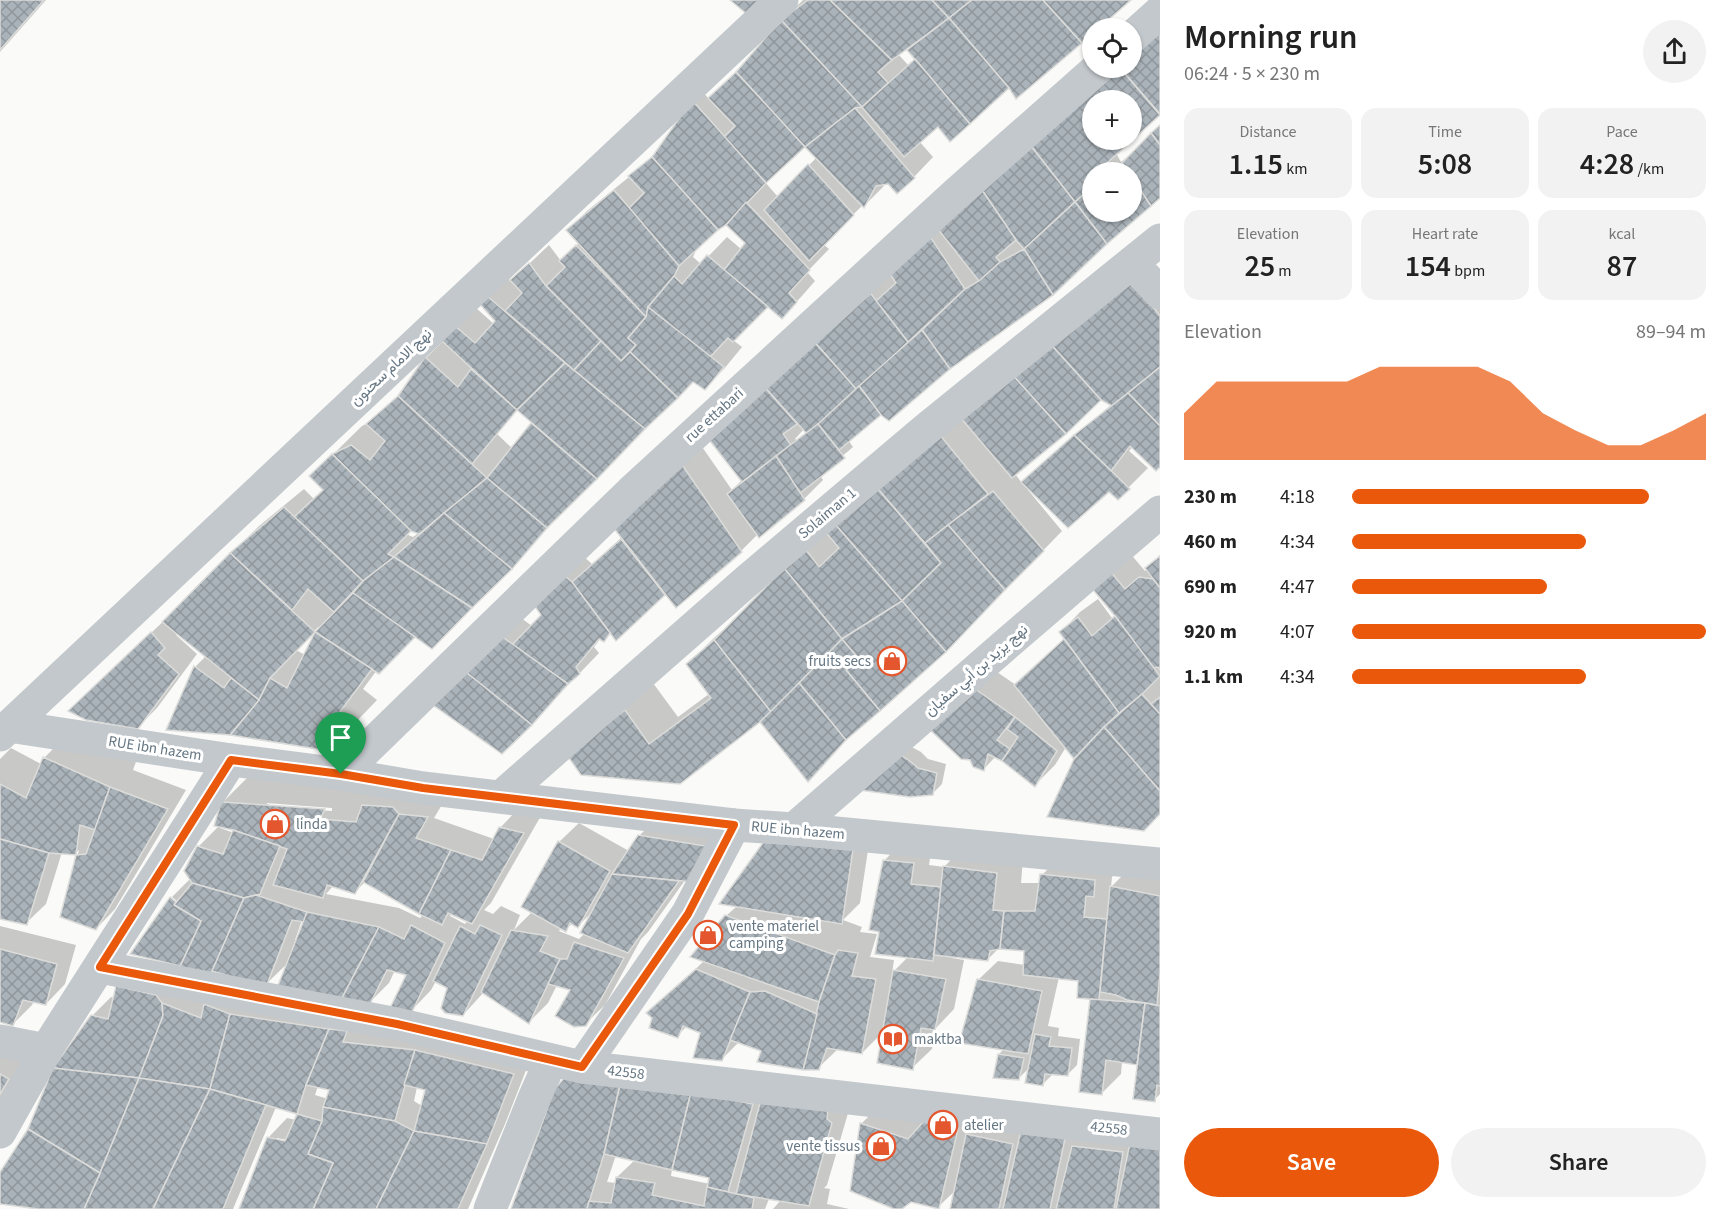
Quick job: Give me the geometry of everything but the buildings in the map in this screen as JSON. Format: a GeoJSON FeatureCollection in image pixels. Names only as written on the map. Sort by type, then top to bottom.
{"type":"FeatureCollection","features":[{"type":"Feature","properties":{"kind":"street","name":"نهج الامام سحنون"},"geometry":{"type":"LineString","coordinates":[[4,731],[782,0]]}},
{"type":"Feature","properties":{"kind":"street"},"geometry":{"type":"LineString","coordinates":[[1142,28],[1160,12]]}},
{"type":"Feature","properties":{"kind":"street","name":"rue ettabari"},"geometry":{"type":"LineString","coordinates":[[341,774],[631,492],[957,193],[1087,78]]}},
{"type":"Feature","properties":{"kind":"street","name":"Solaiman 1"},"geometry":{"type":"LineString","coordinates":[[502,796],[731,595],[925,430],[1160,240]]}},
{"type":"Feature","properties":{"kind":"street"},"geometry":{"type":"LineString","coordinates":[[1132,263],[1160,293]]}},
{"type":"Feature","properties":{"kind":"street","name":"نهج يزيد بن أبي سفيان"},"geometry":{"type":"LineString","coordinates":[[794,829],[1160,512]]}},
{"type":"Feature","properties":{"kind":"street","name":"RUE ibn hazem"},"geometry":{"type":"LineString","coordinates":[[4,731],[341,774],[423,788],[734,825],[1159,862]]}},
{"type":"Feature","properties":{"kind":"street"},"geometry":{"type":"LineString","coordinates":[[0,1132],[46,1050],[231,760]]}},
{"type":"Feature","properties":{"kind":"street"},"geometry":{"type":"LineString","coordinates":[[490,1209],[533,1101],[688,914],[734,825]]}},
{"type":"Feature","properties":{"kind":"street","name":"42558"},"geometry":{"type":"LineString","coordinates":[[100,967],[397,1024],[566,1063],[1160,1134]]}},
{"type":"Feature","properties":{"kind":"street"},"geometry":{"type":"LineString","coordinates":[[0,1041],[46,1050]]}},
{"type":"Feature","properties":{"kind":"place","name":"fruits secs"},"geometry":{"type":"Point","coordinates":[892,661]}},
{"type":"Feature","properties":{"kind":"place","name":"linda"},"geometry":{"type":"Point","coordinates":[275,824]}},
{"type":"Feature","properties":{"kind":"place","name":"vente materiel camping"},"geometry":{"type":"Point","coordinates":[708,935]}},
{"type":"Feature","properties":{"kind":"place","name":"maktba"},"geometry":{"type":"Point","coordinates":[893,1039]}},
{"type":"Feature","properties":{"kind":"place","name":"atelier"},"geometry":{"type":"Point","coordinates":[943,1125]}},
{"type":"Feature","properties":{"kind":"place","name":"vente tissus"},"geometry":{"type":"Point","coordinates":[881,1146]}},
{"type":"Feature","properties":{"kind":"route"},"geometry":{"type":"LineString","coordinates":[[231,760],[341,774],[423,788],[734,825],[688,914],[582,1067],[397,1024],[100,967],[231,760]]}}]}
